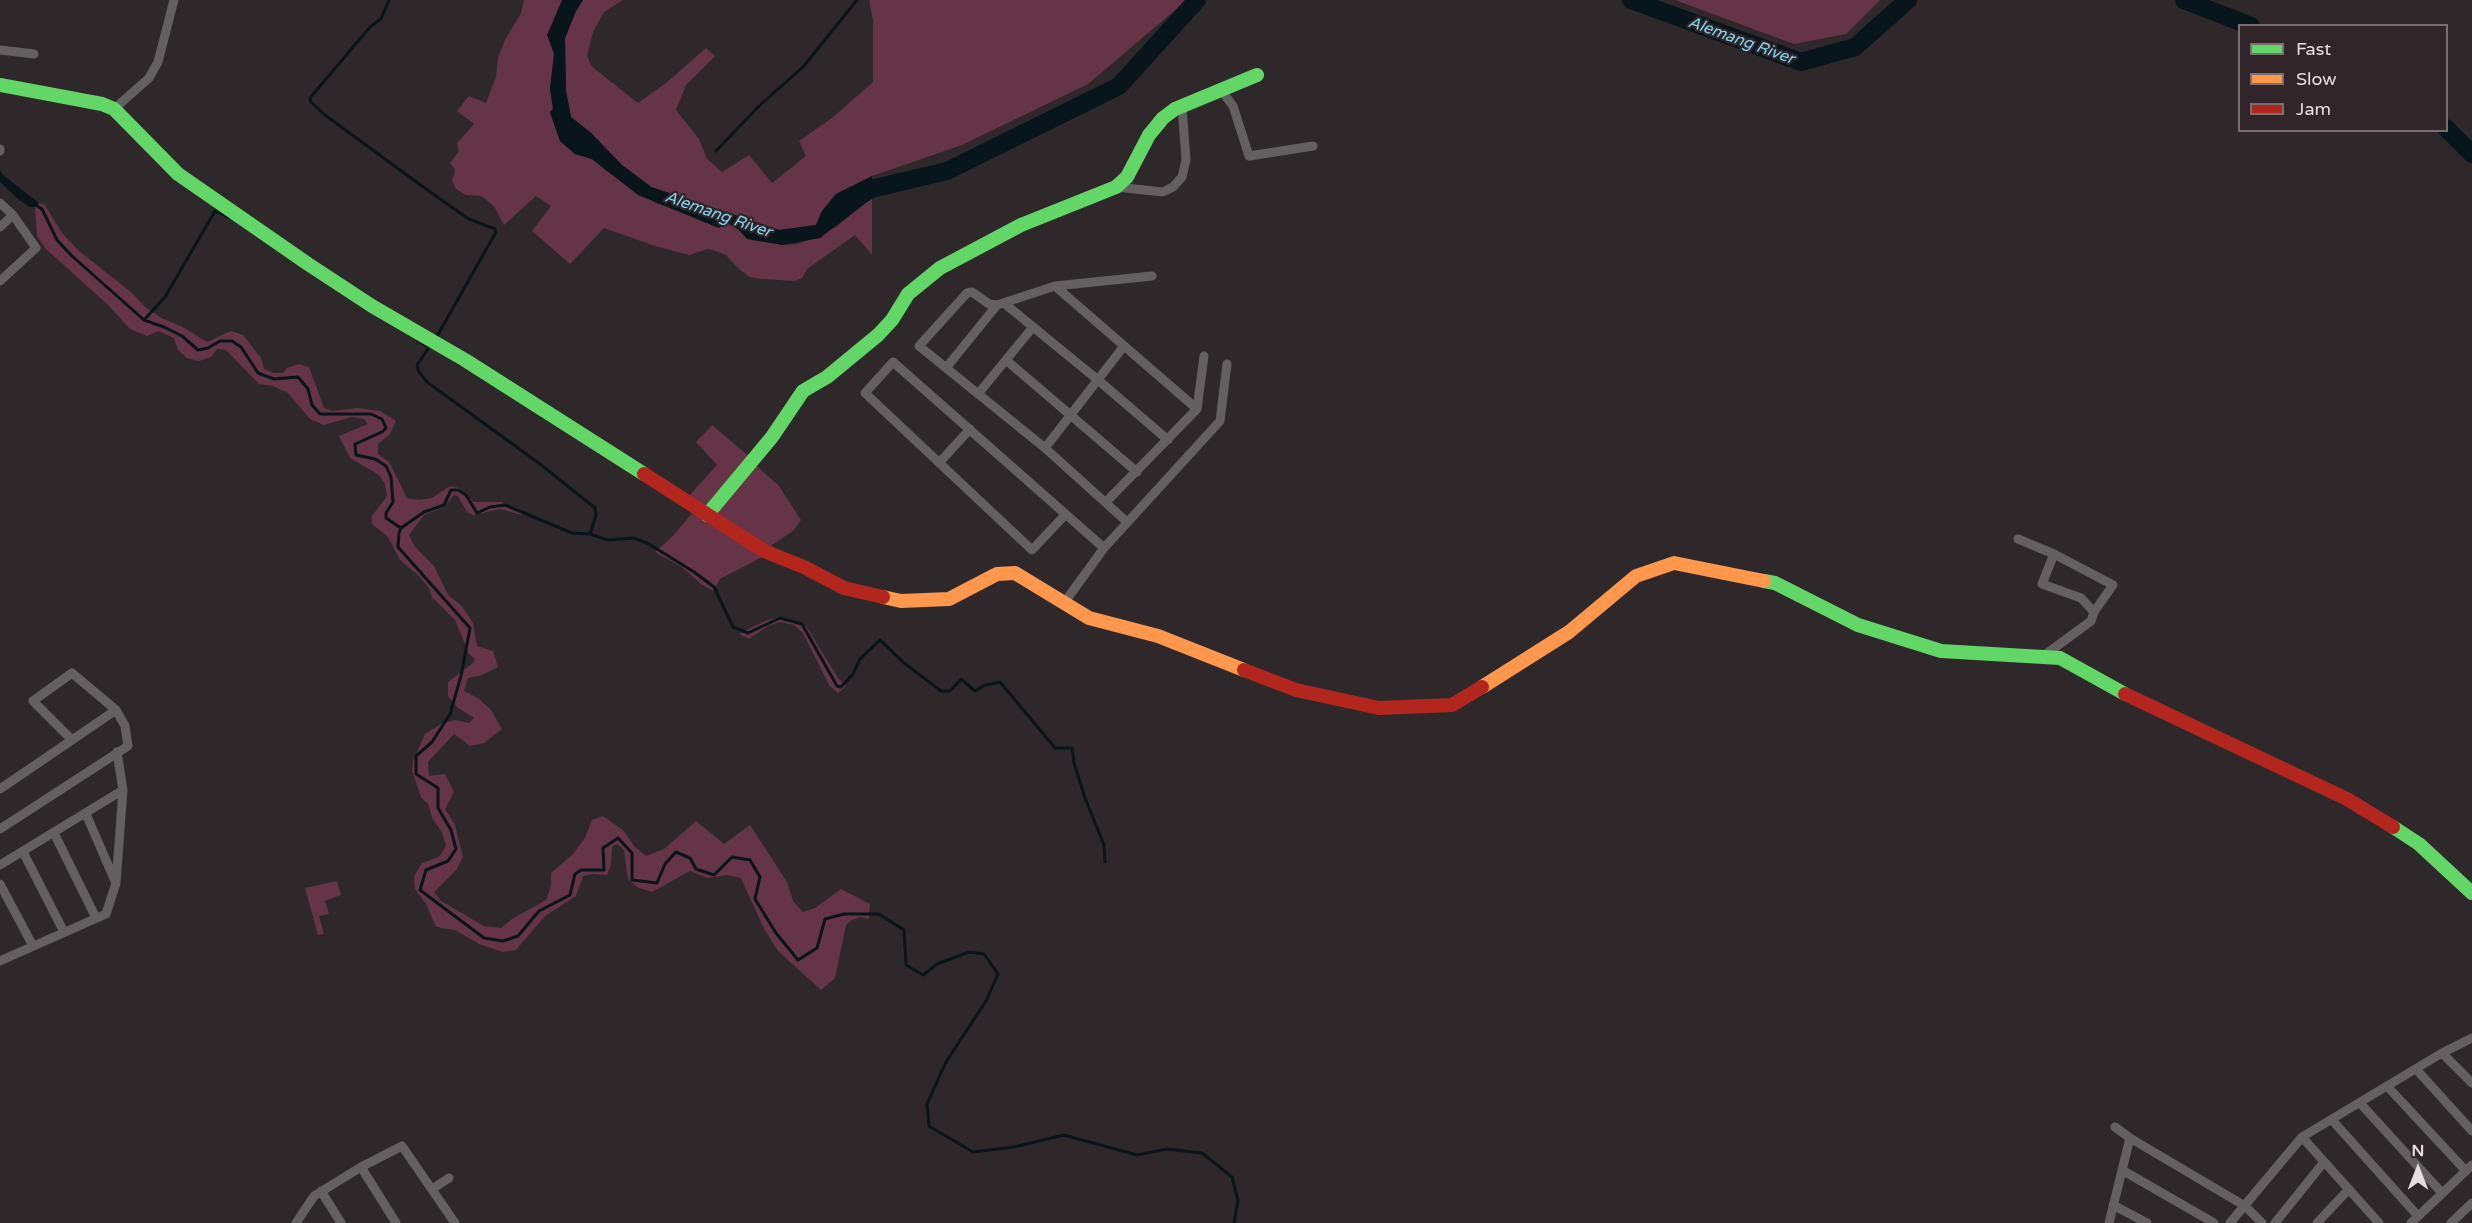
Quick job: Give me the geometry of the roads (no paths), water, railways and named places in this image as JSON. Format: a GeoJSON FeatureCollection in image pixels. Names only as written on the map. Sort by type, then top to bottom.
{"type":"FeatureCollection","features":[{"type":"Feature","properties":{"kind":"street"},"geometry":{"type":"LineString","coordinates":[[114,110],[149,78],[154,70],[164,44],[174,0]]}},
{"type":"Feature","properties":{"kind":"street"},"geometry":{"type":"LineString","coordinates":[[0,50],[34,54]]}},
{"type":"Feature","properties":{"kind":"street"},"geometry":{"type":"LineString","coordinates":[[707,515],[772,437],[803,391],[827,377],[878,335],[892,320],[908,294],[940,268],[1021,225],[1116,187],[1127,177],[1157,124],[1175,109],[1257,75]]}},
{"type":"Feature","properties":{"kind":"street"},"geometry":{"type":"LineString","coordinates":[[0,85],[102,104],[114,110],[178,174],[372,306],[465,360],[764,551],[853,591],[901,600],[949,599],[997,574],[1015,573],[1089,618],[1158,636],[1296,690],[1379,708],[1452,705],[1569,632],[1636,576],[1674,563],[1774,583],[1858,625],[1941,651],[2060,658],[2146,706],[2270,761],[2347,799],[2419,844],[2472,893]]}},
{"type":"Feature","properties":{"kind":"street"},"geometry":{"type":"LineString","coordinates":[[1221,90],[1233,106],[1249,156],[1313,146]]}},
{"type":"Feature","properties":{"kind":"street"},"geometry":{"type":"LineString","coordinates":[[1116,187],[1163,192],[1173,187],[1182,177],[1186,160],[1182,106]]}},
{"type":"Feature","properties":{"kind":"street"},"geometry":{"type":"LineString","coordinates":[[0,203],[13,215],[36,248],[0,281]]}},
{"type":"Feature","properties":{"kind":"street"},"geometry":{"type":"LineString","coordinates":[[0,227],[13,215]]}},
{"type":"Feature","properties":{"kind":"street"},"geometry":{"type":"LineString","coordinates":[[1127,522],[1045,448],[918,346],[967,293],[972,292],[989,304],[1001,305],[1055,286],[1152,276]]}},
{"type":"Feature","properties":{"kind":"street"},"geometry":{"type":"LineString","coordinates":[[1055,286],[1197,409]]}},
{"type":"Feature","properties":{"kind":"street"},"geometry":{"type":"LineString","coordinates":[[1001,305],[1033,327],[1168,440]]}},
{"type":"Feature","properties":{"kind":"street"},"geometry":{"type":"LineString","coordinates":[[946,368],[1001,305]]}},
{"type":"Feature","properties":{"kind":"street"},"geometry":{"type":"LineString","coordinates":[[978,394],[1033,327]]}},
{"type":"Feature","properties":{"kind":"street"},"geometry":{"type":"LineString","coordinates":[[1045,448],[1124,346]]}},
{"type":"Feature","properties":{"kind":"street"},"geometry":{"type":"LineString","coordinates":[[1106,502],[1197,409],[1204,356]]}},
{"type":"Feature","properties":{"kind":"street"},"geometry":{"type":"LineString","coordinates":[[1006,360],[1137,472]]}},
{"type":"Feature","properties":{"kind":"street"},"geometry":{"type":"LineString","coordinates":[[1065,515],[1032,550],[865,393],[893,362],[1104,548]]}},
{"type":"Feature","properties":{"kind":"street"},"geometry":{"type":"LineString","coordinates":[[1064,603],[1104,548],[1220,421],[1227,364]]}},
{"type":"Feature","properties":{"kind":"street"},"geometry":{"type":"LineString","coordinates":[[939,463],[970,429]]}},
{"type":"Feature","properties":{"kind":"street"},"geometry":{"type":"LineString","coordinates":[[2018,539],[2054,554],[2113,585],[2094,612],[2091,621],[2042,657]]}},
{"type":"Feature","properties":{"kind":"street"},"geometry":{"type":"LineString","coordinates":[[2054,554],[2042,584],[2081,598],[2094,612]]}},
{"type":"Feature","properties":{"kind":"street"},"geometry":{"type":"LineString","coordinates":[[0,829],[128,746],[125,726],[116,710],[72,673],[33,701],[72,740]]}},
{"type":"Feature","properties":{"kind":"street"},"geometry":{"type":"LineString","coordinates":[[0,789],[116,710]]}},
{"type":"Feature","properties":{"kind":"street"},"geometry":{"type":"LineString","coordinates":[[0,960],[106,914],[116,884],[123,790],[117,752]]}},
{"type":"Feature","properties":{"kind":"street"},"geometry":{"type":"LineString","coordinates":[[0,865],[123,790]]}},
{"type":"Feature","properties":{"kind":"street"},"geometry":{"type":"LineString","coordinates":[[86,814],[116,884]]}},
{"type":"Feature","properties":{"kind":"street"},"geometry":{"type":"LineString","coordinates":[[54,833],[96,918]]}},
{"type":"Feature","properties":{"kind":"street"},"geometry":{"type":"LineString","coordinates":[[23,852],[64,932]]}},
{"type":"Feature","properties":{"kind":"street"},"geometry":{"type":"LineString","coordinates":[[0,884],[33,946]]}},
{"type":"Feature","properties":{"kind":"street"},"geometry":{"type":"LineString","coordinates":[[2230,1223],[2302,1137],[2442,1053],[2472,1038]]}},
{"type":"Feature","properties":{"kind":"street"},"geometry":{"type":"LineString","coordinates":[[2442,1053],[2472,1083]]}},
{"type":"Feature","properties":{"kind":"street"},"geometry":{"type":"LineString","coordinates":[[2416,1069],[2472,1131]]}},
{"type":"Feature","properties":{"kind":"street"},"geometry":{"type":"LineString","coordinates":[[2332,1120],[2415,1220],[2469,1168],[2387,1086]]}},
{"type":"Feature","properties":{"kind":"street"},"geometry":{"type":"LineString","coordinates":[[2360,1103],[2442,1193]]}},
{"type":"Feature","properties":{"kind":"street"},"geometry":{"type":"LineString","coordinates":[[2115,1127],[2245,1206],[2262,1223]]}},
{"type":"Feature","properties":{"kind":"street"},"geometry":{"type":"LineString","coordinates":[[2302,1137],[2379,1223]]}},
{"type":"Feature","properties":{"kind":"street"},"geometry":{"type":"LineString","coordinates":[[2109,1223],[2130,1138]]}},
{"type":"Feature","properties":{"kind":"street"},"geometry":{"type":"LineString","coordinates":[[296,1223],[314,1196],[361,1167],[402,1146],[454,1223]]}},
{"type":"Feature","properties":{"kind":"street"},"geometry":{"type":"LineString","coordinates":[[2275,1223],[2324,1162]]}},
{"type":"Feature","properties":{"kind":"street"},"geometry":{"type":"LineString","coordinates":[[361,1167],[396,1223]]}},
{"type":"Feature","properties":{"kind":"street"},"geometry":{"type":"LineString","coordinates":[[2122,1170],[2214,1223]]}},
{"type":"Feature","properties":{"kind":"street"},"geometry":{"type":"LineString","coordinates":[[432,1189],[449,1178]]}},
{"type":"Feature","properties":{"kind":"street"},"geometry":{"type":"LineString","coordinates":[[2317,1223],[2349,1189]]}},
{"type":"Feature","properties":{"kind":"street"},"geometry":{"type":"LineString","coordinates":[[321,1191],[341,1223]]}},
{"type":"Feature","properties":{"kind":"street"},"geometry":{"type":"LineString","coordinates":[[2451,1223],[2472,1203]]}},
{"type":"Feature","properties":{"kind":"street"},"geometry":{"type":"LineString","coordinates":[[2113,1205],[2147,1223]]}},
{"type":"Feature","properties":{"kind":"water"},"geometry":{"type":"Polygon","coordinates":[[[562,0],[583,0],[565,38],[566,91],[571,117],[590,132],[622,165],[651,187],[779,230],[816,225],[822,211],[836,194],[872,176],[872,198],[820,238],[783,245],[747,239],[738,229],[727,223],[719,228],[638,195],[592,159],[575,154],[560,141],[550,112],[553,109],[550,89],[554,54],[547,35],[562,0]]]}},
{"type":"Feature","properties":{"kind":"water"},"geometry":{"type":"Polygon","coordinates":[[[0,170],[3,175],[39,203],[35,207],[30,207],[19,200],[0,182],[0,170]]]}},
{"type":"Feature","properties":{"kind":"waterway"},"geometry":{"type":"LineString","coordinates":[[389,0],[381,19],[370,27],[310,98],[311,102],[325,115],[430,192],[469,219],[495,229],[496,232],[436,338]]}},
{"type":"Feature","properties":{"kind":"waterway"},"geometry":{"type":"LineString","coordinates":[[716,151],[760,105],[803,67],[857,0]]}},
{"type":"Feature","properties":{"kind":"waterway","name":"Alemang River"},"geometry":{"type":"LineString","coordinates":[[851,201],[871,189],[947,171],[1119,86],[1197,0]]}},
{"type":"Feature","properties":{"kind":"waterway","name":"Alemang River"},"geometry":{"type":"LineString","coordinates":[[1631,0],[1801,62],[1855,47],[1908,0]]}},
{"type":"Feature","properties":{"kind":"waterway","name":"Alemang River"},"geometry":{"type":"LineString","coordinates":[[2184,0],[2246,24]]}},
{"type":"Feature","properties":{"kind":"waterway","name":"Alemang River"},"geometry":{"type":"LineString","coordinates":[[2448,130],[2472,154]]}},
{"type":"Feature","properties":{"kind":"waterway"},"geometry":{"type":"LineString","coordinates":[[34,204],[42,209],[57,240],[72,256],[144,320],[182,336],[198,350],[208,348],[220,341],[232,341],[241,347],[258,373],[274,379],[298,377],[308,389],[312,405],[320,414],[371,414],[382,419],[386,428],[355,444],[356,455],[375,459],[386,466],[391,477],[393,502],[386,513],[386,518],[401,528],[398,547],[470,628],[461,676],[450,714],[432,742],[416,756],[416,774],[438,788],[438,808],[451,830],[456,849],[448,861],[426,870],[420,890],[484,938],[503,941],[518,936],[539,911],[570,895],[575,874],[581,870],[604,870],[603,848],[618,838],[632,853],[632,880],[657,883],[665,864],[676,852],[690,858],[696,869],[714,875],[732,857],[750,860],[760,877],[755,899],[776,933],[798,960],[817,948],[825,919],[844,914],[879,914],[904,930],[906,965],[923,975],[937,964],[969,952],[984,954],[998,974],[986,1001],[946,1062],[927,1104],[929,1126],[973,1152],[1014,1147],[1064,1135],[1137,1155],[1167,1149],[1202,1153],[1232,1177],[1238,1200],[1234,1223]]}},
{"type":"Feature","properties":{"kind":"waterway"},"geometry":{"type":"LineString","coordinates":[[144,320],[165,297],[215,211],[229,217]]}},
{"type":"Feature","properties":{"kind":"waterway"},"geometry":{"type":"LineString","coordinates":[[418,341],[429,347]]}},
{"type":"Feature","properties":{"kind":"waterway"},"geometry":{"type":"LineString","coordinates":[[430,346],[417,365],[419,372],[427,382],[540,464],[595,508],[596,515],[590,534],[608,540],[634,538],[649,544],[694,572],[714,587],[733,627],[748,633],[780,618],[802,624],[837,686],[841,687],[853,674],[860,659],[880,640],[904,663],[941,691],[950,691],[961,679],[975,691],[985,685],[1000,682],[1055,748],[1072,748],[1074,763],[1085,798],[1104,845],[1105,862]]}},
{"type":"Feature","properties":{"kind":"waterway"},"geometry":{"type":"LineString","coordinates":[[401,528],[424,512],[444,505],[451,490],[458,490],[466,495],[477,513],[490,507],[505,505],[572,533],[590,534]]}}]}
